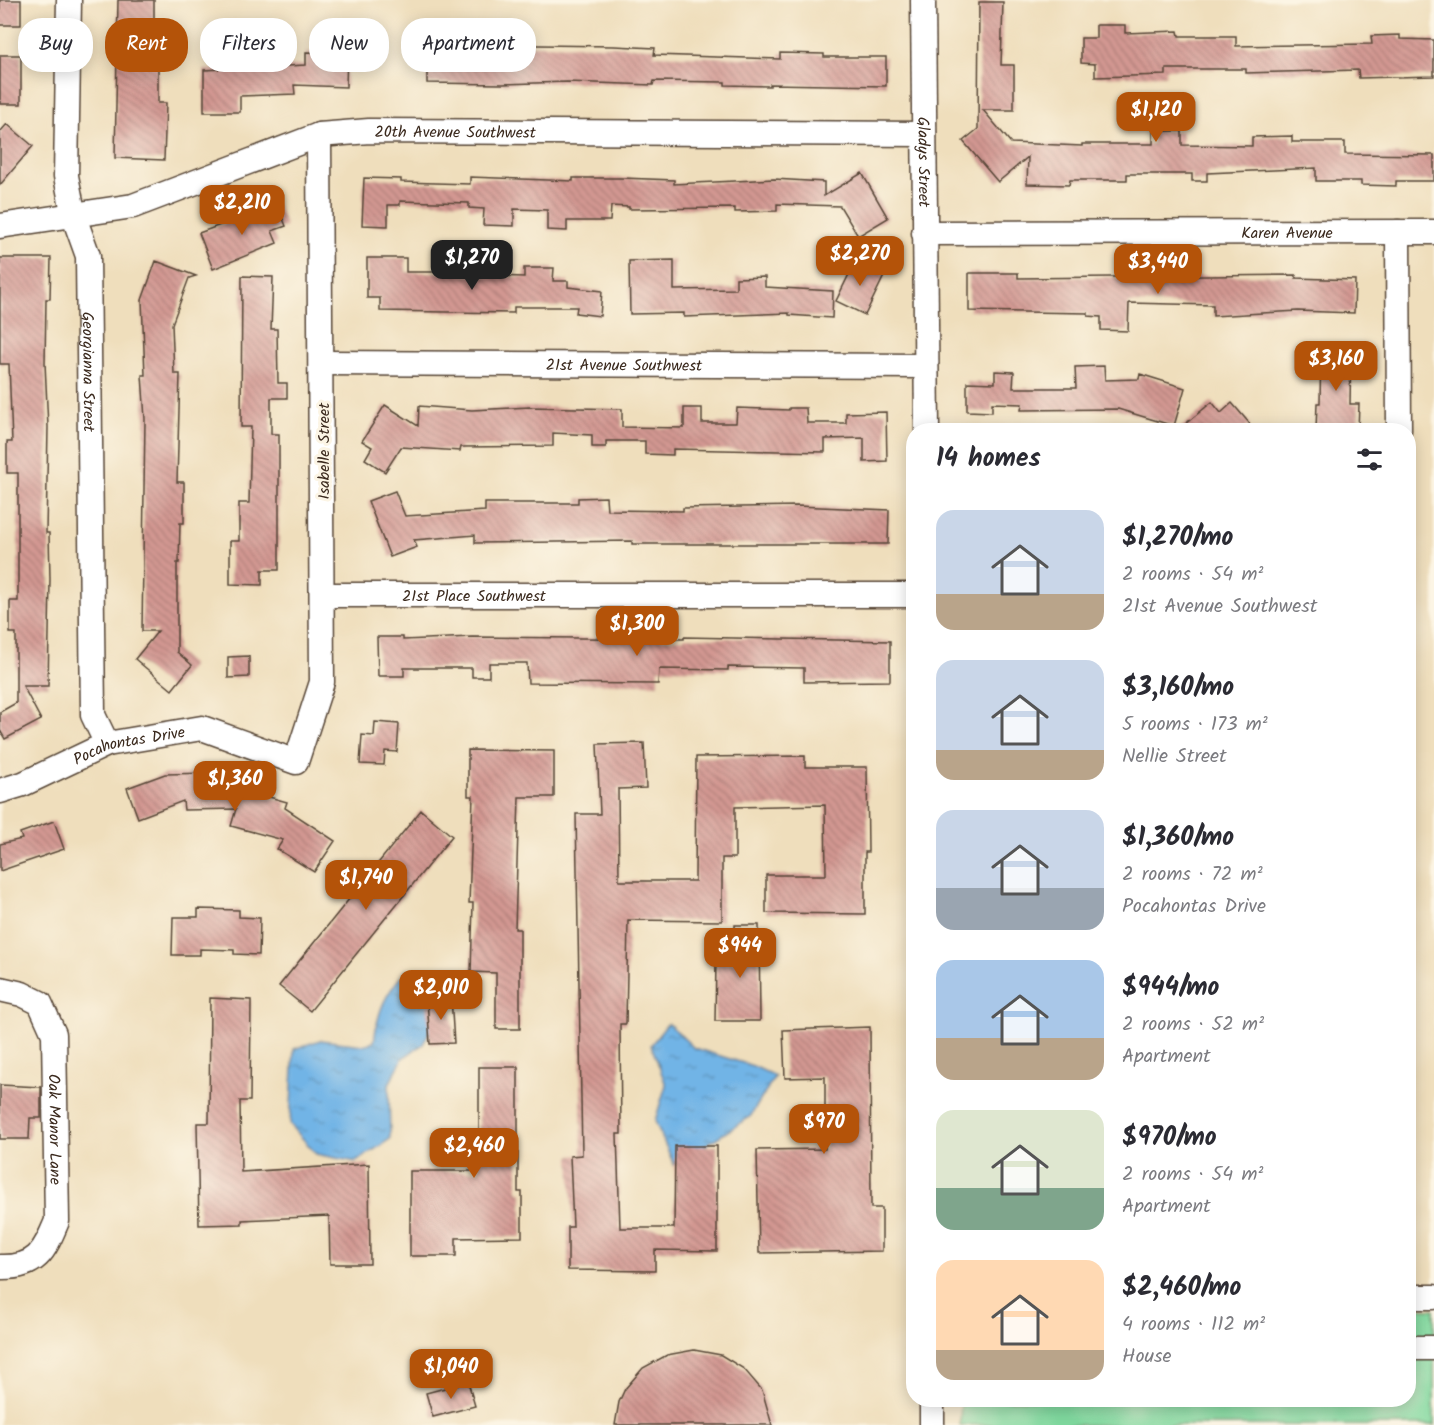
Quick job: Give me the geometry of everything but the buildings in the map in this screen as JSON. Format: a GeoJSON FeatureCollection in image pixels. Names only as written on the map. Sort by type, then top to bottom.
{"type":"FeatureCollection","features":[{"type":"Feature","properties":{"kind":"street","name":"Georgianna Street"},"geometry":{"type":"LineString","coordinates":[[69,0],[66,176],[74,217],[88,256],[93,715],[107,744]]}},
{"type":"Feature","properties":{"kind":"street","name":"Gladys Street"},"geometry":{"type":"LineString","coordinates":[[923,0],[927,423]]}},
{"type":"Feature","properties":{"kind":"street","name":"20th Avenue Southwest"},"geometry":{"type":"LineString","coordinates":[[0,226],[74,217],[133,206],[320,135],[369,131],[924,134]]}},
{"type":"Feature","properties":{"kind":"street","name":"Isabelle Street"},"geometry":{"type":"LineString","coordinates":[[296,762],[322,682],[324,595],[320,135]]}},
{"type":"Feature","properties":{"kind":"street"},"geometry":{"type":"LineString","coordinates":[[1398,232],[1399,423]]}},
{"type":"Feature","properties":{"kind":"street","name":"Karen Avenue"},"geometry":{"type":"LineString","coordinates":[[924,233],[1434,232]]}},
{"type":"Feature","properties":{"kind":"street","name":"21st Avenue Southwest"},"geometry":{"type":"LineString","coordinates":[[322,363],[925,366]]}},
{"type":"Feature","properties":{"kind":"street","name":"21st Place Southwest"},"geometry":{"type":"LineString","coordinates":[[324,595],[906,595]]}},
{"type":"Feature","properties":{"kind":"street","name":"Pocahontas Drive"},"geometry":{"type":"LineString","coordinates":[[0,791],[23,784],[107,744],[202,728],[296,762]]}},
{"type":"Feature","properties":{"kind":"street","name":"Oak Manor Lane"},"geometry":{"type":"LineString","coordinates":[[0,989],[22,994],[40,1004],[54,1034],[57,1221],[46,1248],[35,1261],[0,1267]]}},
{"type":"Feature","properties":{"kind":"street"},"geometry":{"type":"LineString","coordinates":[[1416,1297],[1434,1297]]}},
{"type":"Feature","properties":{"kind":"street"},"geometry":{"type":"LineString","coordinates":[[1416,1348],[1434,1348]]}},
{"type":"Feature","properties":{"kind":"street"},"geometry":{"type":"LineString","coordinates":[[932,1407],[932,1425]]}},
{"type":"Feature","properties":{"kind":"green space"},"geometry":{"type":"Polygon","coordinates":[[[1416,1308],[1434,1309],[1434,1425],[960,1425],[961,1407],[1416,1407],[1416,1308]]]}},
{"type":"Feature","properties":{"kind":"water"},"geometry":{"type":"Polygon","coordinates":[[[407,970],[433,978],[437,1016],[423,1044],[403,1058],[389,1084],[390,1139],[356,1162],[316,1154],[290,1124],[294,1049],[320,1040],[363,1045],[374,1042],[378,1020],[388,994],[407,970]]]}},
{"type":"Feature","properties":{"kind":"water"},"geometry":{"type":"Polygon","coordinates":[[[668,1023],[694,1048],[753,1066],[775,1076],[750,1117],[674,1165],[655,1121],[666,1085],[651,1045],[668,1023]]]}}]}
